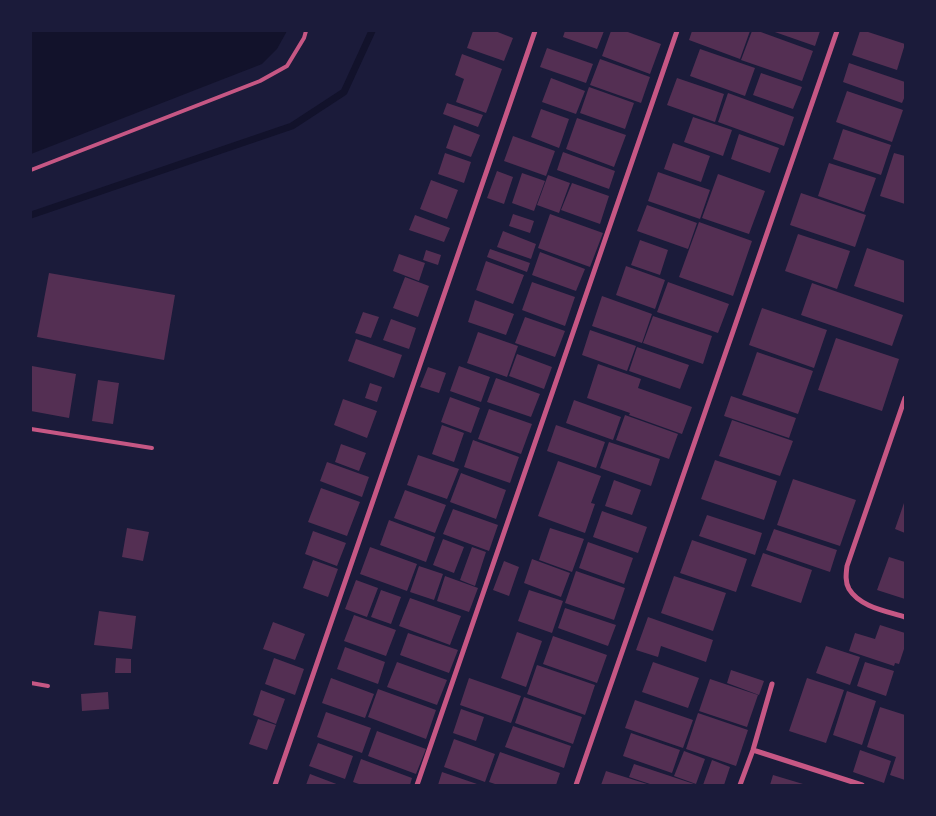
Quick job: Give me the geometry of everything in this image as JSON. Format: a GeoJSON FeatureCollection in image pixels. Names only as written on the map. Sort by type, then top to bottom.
{"type":"FeatureCollection","features":[{"type":"Feature","properties":{"kind":"street"},"geometry":{"type":"LineString","coordinates":[[275,785],[535,31]]}},
{"type":"Feature","properties":{"kind":"street"},"geometry":{"type":"LineString","coordinates":[[417,785],[677,31]]}},
{"type":"Feature","properties":{"kind":"street"},"geometry":{"type":"LineString","coordinates":[[576,785],[837,31]]}},
{"type":"Feature","properties":{"kind":"street"},"geometry":{"type":"LineString","coordinates":[[905,398],[847,566],[846,577],[848,588],[858,599],[870,606],[905,617]]}},
{"type":"Feature","properties":{"kind":"street"},"geometry":{"type":"LineString","coordinates":[[740,785],[753,750],[772,684]]}},
{"type":"Feature","properties":{"kind":"street"},"geometry":{"type":"LineString","coordinates":[[753,750],[862,785]]}},
{"type":"Feature","properties":{"kind":"lane"},"geometry":{"type":"LineString","coordinates":[[31,170],[260,81],[288,66],[306,31]]}},
{"type":"Feature","properties":{"kind":"lane"},"geometry":{"type":"LineString","coordinates":[[31,429],[152,448]]}},
{"type":"Feature","properties":{"kind":"lane"},"geometry":{"type":"LineString","coordinates":[[31,683],[48,686]]}},
{"type":"Feature","properties":{"kind":"shaded area"},"geometry":{"type":"Polygon","coordinates":[[[31,31],[287,31],[277,49],[262,64],[31,154],[31,31]]]}},
{"type":"Feature","properties":{"kind":"building"},"geometry":{"type":"Polygon","coordinates":[[[473,31],[495,31],[513,38],[504,61],[467,48],[473,31]]]}},
{"type":"Feature","properties":{"kind":"building"},"geometry":{"type":"Polygon","coordinates":[[[565,31],[604,31],[597,49],[563,37],[565,31]]]}},
{"type":"Feature","properties":{"kind":"building"},"geometry":{"type":"Polygon","coordinates":[[[611,31],[625,31],[661,44],[650,74],[602,56],[611,31]]]}},
{"type":"Feature","properties":{"kind":"building"},"geometry":{"type":"Polygon","coordinates":[[[692,31],[750,31],[740,59],[689,40],[692,31]]]}},
{"type":"Feature","properties":{"kind":"building"},"geometry":{"type":"Polygon","coordinates":[[[752,31],[758,31],[813,51],[802,81],[741,60],[752,31]]]}},
{"type":"Feature","properties":{"kind":"building"},"geometry":{"type":"Polygon","coordinates":[[[772,31],[820,31],[815,46],[772,31]]]}},
{"type":"Feature","properties":{"kind":"building"},"geometry":{"type":"Polygon","coordinates":[[[860,31],[905,44],[897,70],[852,55],[860,31]]]}},
{"type":"Feature","properties":{"kind":"building"},"geometry":{"type":"Polygon","coordinates":[[[547,48],[593,64],[586,83],[540,67],[547,48]]]}},
{"type":"Feature","properties":{"kind":"building"},"geometry":{"type":"Polygon","coordinates":[[[700,49],[755,68],[745,96],[690,76],[700,49]]]}},
{"type":"Feature","properties":{"kind":"building"},"geometry":{"type":"Polygon","coordinates":[[[462,54],[502,69],[486,113],[456,102],[464,79],[455,75],[462,54]]]}},
{"type":"Feature","properties":{"kind":"building"},"geometry":{"type":"Polygon","coordinates":[[[600,59],[650,77],[641,103],[590,85],[600,59]]]}},
{"type":"Feature","properties":{"kind":"building"},"geometry":{"type":"Polygon","coordinates":[[[849,63],[905,82],[905,96],[902,103],[843,82],[849,63]]]}},
{"type":"Feature","properties":{"kind":"building"},"geometry":{"type":"Polygon","coordinates":[[[761,73],[802,87],[793,109],[753,95],[761,73]]]}},
{"type":"Feature","properties":{"kind":"building"},"geometry":{"type":"Polygon","coordinates":[[[551,78],[585,91],[576,114],[542,102],[551,78]]]}},
{"type":"Feature","properties":{"kind":"building"},"geometry":{"type":"Polygon","coordinates":[[[677,78],[724,94],[715,122],[667,105],[677,78]]]}},
{"type":"Feature","properties":{"kind":"building"},"geometry":{"type":"Polygon","coordinates":[[[589,87],[634,103],[625,129],[580,113],[589,87]]]}},
{"type":"Feature","properties":{"kind":"building"},"geometry":{"type":"Polygon","coordinates":[[[847,91],[903,110],[892,142],[836,122],[847,91]]]}},
{"type":"Feature","properties":{"kind":"building"},"geometry":{"type":"Polygon","coordinates":[[[728,93],[794,117],[784,146],[718,122],[728,93]]]}},
{"type":"Feature","properties":{"kind":"building"},"geometry":{"type":"Polygon","coordinates":[[[447,103],[483,115],[478,127],[443,114],[447,103]]]}},
{"type":"Feature","properties":{"kind":"building"},"geometry":{"type":"Polygon","coordinates":[[[541,109],[569,119],[559,148],[531,137],[541,109]]]}},
{"type":"Feature","properties":{"kind":"building"},"geometry":{"type":"Polygon","coordinates":[[[693,117],[732,130],[723,156],[684,142],[693,117]]]}},
{"type":"Feature","properties":{"kind":"building"},"geometry":{"type":"Polygon","coordinates":[[[577,118],[626,135],[614,167],[566,149],[577,118]]]}},
{"type":"Feature","properties":{"kind":"building"},"geometry":{"type":"Polygon","coordinates":[[[454,125],[480,135],[471,157],[446,148],[454,125]]]}},
{"type":"Feature","properties":{"kind":"building"},"geometry":{"type":"Polygon","coordinates":[[[843,129],[891,145],[881,175],[833,159],[843,129]]]}},
{"type":"Feature","properties":{"kind":"building"},"geometry":{"type":"Polygon","coordinates":[[[739,134],[779,148],[770,173],[731,159],[739,134]]]}},
{"type":"Feature","properties":{"kind":"building"},"geometry":{"type":"Polygon","coordinates":[[[513,136],[555,151],[546,176],[504,161],[513,136]]]}},
{"type":"Feature","properties":{"kind":"building"},"geometry":{"type":"Polygon","coordinates":[[[673,143],[710,156],[701,182],[664,169],[673,143]]]}},
{"type":"Feature","properties":{"kind":"building"},"geometry":{"type":"Polygon","coordinates":[[[563,152],[615,171],[609,189],[557,170],[563,152]]]}},
{"type":"Feature","properties":{"kind":"building"},"geometry":{"type":"Polygon","coordinates":[[[445,153],[471,162],[464,183],[438,174],[445,153]]]}},
{"type":"Feature","properties":{"kind":"building"},"geometry":{"type":"Polygon","coordinates":[[[894,153],[905,156],[905,204],[880,196],[894,153]]]}},
{"type":"Feature","properties":{"kind":"building"},"geometry":{"type":"Polygon","coordinates":[[[829,163],[876,178],[864,212],[818,196],[829,163]]]}},
{"type":"Feature","properties":{"kind":"building"},"geometry":{"type":"Polygon","coordinates":[[[497,171],[513,177],[504,204],[487,198],[497,171]]]}},
{"type":"Feature","properties":{"kind":"building"},"geometry":{"type":"Polygon","coordinates":[[[658,172],[710,190],[700,219],[648,201],[658,172]]]}},
{"type":"Feature","properties":{"kind":"building"},"geometry":{"type":"Polygon","coordinates":[[[522,173],[545,181],[534,211],[512,203],[522,173]]]}},
{"type":"Feature","properties":{"kind":"building"},"geometry":{"type":"Polygon","coordinates":[[[718,174],[765,191],[749,234],[702,218],[718,174]]]}},
{"type":"Feature","properties":{"kind":"building"},"geometry":{"type":"Polygon","coordinates":[[[548,175],[570,183],[559,213],[537,205],[548,175]]]}},
{"type":"Feature","properties":{"kind":"building"},"geometry":{"type":"Polygon","coordinates":[[[431,180],[458,190],[447,219],[420,209],[431,180]]]}},
{"type":"Feature","properties":{"kind":"building"},"geometry":{"type":"Polygon","coordinates":[[[572,183],[609,196],[600,224],[561,210],[572,183]]]}},
{"type":"Feature","properties":{"kind":"building"},"geometry":{"type":"Polygon","coordinates":[[[801,193],[866,215],[855,247],[790,225],[801,193]]]}},
{"type":"Feature","properties":{"kind":"building"},"geometry":{"type":"Polygon","coordinates":[[[647,205],[697,223],[688,249],[637,231],[647,205]]]}},
{"type":"Feature","properties":{"kind":"building"},"geometry":{"type":"Polygon","coordinates":[[[513,214],[534,221],[530,233],[509,226],[513,214]]]}},
{"type":"Feature","properties":{"kind":"building"},"geometry":{"type":"Polygon","coordinates":[[[550,214],[603,233],[590,267],[538,248],[550,214]]]}},
{"type":"Feature","properties":{"kind":"building"},"geometry":{"type":"Polygon","coordinates":[[[415,215],[450,228],[444,242],[409,230],[415,215]]]}},
{"type":"Feature","properties":{"kind":"building"},"geometry":{"type":"Polygon","coordinates":[[[699,222],[752,241],[733,296],[679,277],[699,222]]]}},
{"type":"Feature","properties":{"kind":"building"},"geometry":{"type":"Polygon","coordinates":[[[503,231],[536,244],[531,259],[497,247],[503,231]]]}},
{"type":"Feature","properties":{"kind":"building"},"geometry":{"type":"Polygon","coordinates":[[[798,234],[850,251],[837,289],[785,271],[798,234]]]}},
{"type":"Feature","properties":{"kind":"building"},"geometry":{"type":"Polygon","coordinates":[[[640,240],[668,250],[660,275],[631,265],[640,240]]]}},
{"type":"Feature","properties":{"kind":"building"},"geometry":{"type":"Polygon","coordinates":[[[867,248],[905,261],[905,303],[854,286],[867,248]]]}},
{"type":"Feature","properties":{"kind":"building"},"geometry":{"type":"Polygon","coordinates":[[[490,249],[530,263],[527,272],[487,257],[490,249]]]}},
{"type":"Feature","properties":{"kind":"building"},"geometry":{"type":"Polygon","coordinates":[[[426,250],[441,255],[438,265],[423,260],[426,250]]]}},
{"type":"Feature","properties":{"kind":"building"},"geometry":{"type":"Polygon","coordinates":[[[540,252],[585,269],[576,291],[532,275],[540,252]]]}},
{"type":"Feature","properties":{"kind":"building"},"geometry":{"type":"Polygon","coordinates":[[[399,254],[425,263],[419,281],[393,271],[399,254]]]}},
{"type":"Feature","properties":{"kind":"building"},"geometry":{"type":"Polygon","coordinates":[[[486,261],[524,275],[513,304],[476,290],[486,261]]]}},
{"type":"Feature","properties":{"kind":"building"},"geometry":{"type":"Polygon","coordinates":[[[626,266],[665,280],[655,309],[616,295],[626,266]]]}},
{"type":"Feature","properties":{"kind":"building"},"geometry":{"type":"Polygon","coordinates":[[[49,273],[175,295],[164,360],[37,337],[49,273]]]}},
{"type":"Feature","properties":{"kind":"building"},"geometry":{"type":"Polygon","coordinates":[[[405,277],[429,286],[418,317],[393,308],[405,277]]]}},
{"type":"Feature","properties":{"kind":"building"},"geometry":{"type":"Polygon","coordinates":[[[532,282],[575,297],[565,326],[522,310],[532,282]]]}},
{"type":"Feature","properties":{"kind":"building"},"geometry":{"type":"Polygon","coordinates":[[[668,282],[729,304],[718,333],[657,312],[668,282]]]}},
{"type":"Feature","properties":{"kind":"building"},"geometry":{"type":"Polygon","coordinates":[[[812,283],[903,315],[892,346],[801,315],[812,283]]]}},
{"type":"Feature","properties":{"kind":"building"},"geometry":{"type":"Polygon","coordinates":[[[602,296],[652,314],[642,343],[592,326],[602,296]]]}},
{"type":"Feature","properties":{"kind":"building"},"geometry":{"type":"Polygon","coordinates":[[[475,300],[514,314],[506,335],[468,322],[475,300]]]}},
{"type":"Feature","properties":{"kind":"building"},"geometry":{"type":"Polygon","coordinates":[[[762,308],[827,330],[814,368],[749,345],[762,308]]]}},
{"type":"Feature","properties":{"kind":"building"},"geometry":{"type":"Polygon","coordinates":[[[363,312],[379,317],[371,338],[355,333],[363,312]]]}},
{"type":"Feature","properties":{"kind":"building"},"geometry":{"type":"Polygon","coordinates":[[[653,316],[712,336],[703,364],[643,343],[653,316]]]}},
{"type":"Feature","properties":{"kind":"building"},"geometry":{"type":"Polygon","coordinates":[[[525,317],[565,331],[555,357],[515,343],[525,317]]]}},
{"type":"Feature","properties":{"kind":"building"},"geometry":{"type":"Polygon","coordinates":[[[391,319],[416,328],[409,349],[383,340],[391,319]]]}},
{"type":"Feature","properties":{"kind":"building"},"geometry":{"type":"Polygon","coordinates":[[[590,330],[636,346],[627,371],[582,355],[590,330]]]}},
{"type":"Feature","properties":{"kind":"building"},"geometry":{"type":"Polygon","coordinates":[[[478,332],[518,346],[507,377],[467,363],[478,332]]]}},
{"type":"Feature","properties":{"kind":"building"},"geometry":{"type":"Polygon","coordinates":[[[836,338],[899,359],[882,411],[818,390],[836,338]]]}},
{"type":"Feature","properties":{"kind":"building"},"geometry":{"type":"Polygon","coordinates":[[[356,339],[402,355],[394,378],[348,361],[356,339]]]}},
{"type":"Feature","properties":{"kind":"building"},"geometry":{"type":"Polygon","coordinates":[[[637,347],[689,365],[680,389],[629,371],[637,347]]]}},
{"type":"Feature","properties":{"kind":"building"},"geometry":{"type":"Polygon","coordinates":[[[757,352],[813,371],[798,414],[742,395],[757,352]]]}},
{"type":"Feature","properties":{"kind":"building"},"geometry":{"type":"Polygon","coordinates":[[[517,354],[552,367],[544,389],[509,376],[517,354]]]}},
{"type":"Feature","properties":{"kind":"building"},"geometry":{"type":"Polygon","coordinates":[[[598,364],[641,379],[638,388],[692,407],[682,434],[587,398],[598,364]]]}},
{"type":"Feature","properties":{"kind":"building"},"geometry":{"type":"Polygon","coordinates":[[[32,366],[76,374],[69,418],[31,411],[32,366]]]}},
{"type":"Feature","properties":{"kind":"building"},"geometry":{"type":"Polygon","coordinates":[[[459,366],[490,377],[481,402],[450,391],[459,366]]]}},
{"type":"Feature","properties":{"kind":"building"},"geometry":{"type":"Polygon","coordinates":[[[428,367],[446,373],[439,393],[420,387],[428,367]]]}},
{"type":"Feature","properties":{"kind":"building"},"geometry":{"type":"Polygon","coordinates":[[[496,378],[540,394],[531,417],[487,402],[496,378]]]}},
{"type":"Feature","properties":{"kind":"building"},"geometry":{"type":"Polygon","coordinates":[[[98,380],[119,383],[113,424],[92,421],[98,380]]]}},
{"type":"Feature","properties":{"kind":"building"},"geometry":{"type":"Polygon","coordinates":[[[370,383],[382,387],[377,402],[365,398],[370,383]]]}},
{"type":"Feature","properties":{"kind":"building"},"geometry":{"type":"Polygon","coordinates":[[[731,396],[796,418],[789,438],[724,416],[731,396]]]}},
{"type":"Feature","properties":{"kind":"building"},"geometry":{"type":"Polygon","coordinates":[[[450,397],[480,408],[471,433],[441,422],[450,397]]]}},
{"type":"Feature","properties":{"kind":"building"},"geometry":{"type":"Polygon","coordinates":[[[343,399],[377,411],[367,438],[334,425],[343,399]]]}},
{"type":"Feature","properties":{"kind":"building"},"geometry":{"type":"Polygon","coordinates":[[[574,400],[621,417],[613,440],[566,423],[574,400]]]}},
{"type":"Feature","properties":{"kind":"building"},"geometry":{"type":"Polygon","coordinates":[[[489,409],[532,424],[521,454],[478,439],[489,409]]]}},
{"type":"Feature","properties":{"kind":"building"},"geometry":{"type":"Polygon","coordinates":[[[625,415],[678,434],[669,459],[616,440],[625,415]]]}},
{"type":"Feature","properties":{"kind":"building"},"geometry":{"type":"Polygon","coordinates":[[[732,420],[793,441],[780,476],[719,456],[732,420]]]}},
{"type":"Feature","properties":{"kind":"building"},"geometry":{"type":"Polygon","coordinates":[[[442,425],[464,433],[454,462],[432,454],[442,425]]]}},
{"type":"Feature","properties":{"kind":"building"},"geometry":{"type":"Polygon","coordinates":[[[556,425],[605,442],[596,468],[547,451],[556,425]]]}},
{"type":"Feature","properties":{"kind":"building"},"geometry":{"type":"Polygon","coordinates":[[[473,440],[519,457],[510,483],[464,467],[473,440]]]}},
{"type":"Feature","properties":{"kind":"building"},"geometry":{"type":"Polygon","coordinates":[[[609,442],[660,459],[651,486],[600,468],[609,442]]]}},
{"type":"Feature","properties":{"kind":"building"},"geometry":{"type":"Polygon","coordinates":[[[341,444],[366,453],[359,471],[335,462],[341,444]]]}},
{"type":"Feature","properties":{"kind":"building"},"geometry":{"type":"Polygon","coordinates":[[[418,455],[459,469],[447,499],[407,485],[418,455]]]}},
{"type":"Feature","properties":{"kind":"building"},"geometry":{"type":"Polygon","coordinates":[[[715,460],[777,481],[764,520],[701,499],[715,460]]]}},
{"type":"Feature","properties":{"kind":"building"},"geometry":{"type":"Polygon","coordinates":[[[558,461],[601,476],[591,503],[595,504],[585,533],[538,516],[558,461]]]}},
{"type":"Feature","properties":{"kind":"building"},"geometry":{"type":"Polygon","coordinates":[[[327,462],[369,477],[362,497],[320,481],[327,462]]]}},
{"type":"Feature","properties":{"kind":"building"},"geometry":{"type":"Polygon","coordinates":[[[461,473],[506,490],[496,519],[450,502],[461,473]]]}},
{"type":"Feature","properties":{"kind":"building"},"geometry":{"type":"Polygon","coordinates":[[[793,479],[856,500],[840,546],[777,525],[793,479]]]}},
{"type":"Feature","properties":{"kind":"building"},"geometry":{"type":"Polygon","coordinates":[[[614,480],[641,490],[632,515],[605,506],[614,480]]]}},
{"type":"Feature","properties":{"kind":"building"},"geometry":{"type":"Polygon","coordinates":[[[321,488],[360,502],[347,536],[308,522],[321,488]]]}},
{"type":"Feature","properties":{"kind":"building"},"geometry":{"type":"Polygon","coordinates":[[[405,490],[446,505],[435,533],[394,518],[405,490]]]}},
{"type":"Feature","properties":{"kind":"building"},"geometry":{"type":"Polygon","coordinates":[[[905,503],[905,533],[895,529],[905,503]]]}},
{"type":"Feature","properties":{"kind":"building"},"geometry":{"type":"Polygon","coordinates":[[[453,509],[498,525],[489,551],[443,534],[453,509]]]}},
{"type":"Feature","properties":{"kind":"building"},"geometry":{"type":"Polygon","coordinates":[[[602,511],[647,527],[638,553],[593,537],[602,511]]]}},
{"type":"Feature","properties":{"kind":"building"},"geometry":{"type":"Polygon","coordinates":[[[707,515],[762,533],[755,555],[699,536],[707,515]]]}},
{"type":"Feature","properties":{"kind":"building"},"geometry":{"type":"Polygon","coordinates":[[[389,520],[435,537],[426,562],[380,545],[389,520]]]}},
{"type":"Feature","properties":{"kind":"building"},"geometry":{"type":"Polygon","coordinates":[[[127,528],[149,532],[143,561],[122,557],[127,528]]]}},
{"type":"Feature","properties":{"kind":"building"},"geometry":{"type":"Polygon","coordinates":[[[550,528],[584,539],[572,572],[539,560],[550,528]]]}},
{"type":"Feature","properties":{"kind":"building"},"geometry":{"type":"Polygon","coordinates":[[[774,529],[837,550],[830,572],[766,550],[774,529]]]}},
{"type":"Feature","properties":{"kind":"building"},"geometry":{"type":"Polygon","coordinates":[[[313,531],[346,543],[337,566],[305,554],[313,531]]]}},
{"type":"Feature","properties":{"kind":"building"},"geometry":{"type":"Polygon","coordinates":[[[443,539],[464,547],[454,573],[433,565],[443,539]]]}},
{"type":"Feature","properties":{"kind":"building"},"geometry":{"type":"Polygon","coordinates":[[[692,540],[747,559],[736,592],[680,573],[692,540]]]}},
{"type":"Feature","properties":{"kind":"building"},"geometry":{"type":"Polygon","coordinates":[[[588,542],[633,558],[624,584],[579,568],[588,542]]]}},
{"type":"Feature","properties":{"kind":"building"},"geometry":{"type":"Polygon","coordinates":[[[370,547],[417,564],[407,591],[360,574],[370,547]]]}},
{"type":"Feature","properties":{"kind":"building"},"geometry":{"type":"Polygon","coordinates":[[[472,547],[486,552],[475,586],[460,580],[472,547]]]}},
{"type":"Feature","properties":{"kind":"building"},"geometry":{"type":"Polygon","coordinates":[[[763,553],[812,570],[801,603],[751,586],[763,553]]]}},
{"type":"Feature","properties":{"kind":"building"},"geometry":{"type":"Polygon","coordinates":[[[889,557],[905,562],[905,599],[877,590],[889,557]]]}},
{"type":"Feature","properties":{"kind":"building"},"geometry":{"type":"Polygon","coordinates":[[[532,559],[570,573],[561,597],[524,583],[532,559]]]}},
{"type":"Feature","properties":{"kind":"building"},"geometry":{"type":"Polygon","coordinates":[[[313,560],[338,569],[328,597],[303,588],[313,560]]]}},
{"type":"Feature","properties":{"kind":"building"},"geometry":{"type":"Polygon","coordinates":[[[504,561],[519,567],[509,596],[493,590],[504,561]]]}},
{"type":"Feature","properties":{"kind":"building"},"geometry":{"type":"Polygon","coordinates":[[[419,566],[443,574],[434,600],[410,592],[419,566]]]}},
{"type":"Feature","properties":{"kind":"building"},"geometry":{"type":"Polygon","coordinates":[[[576,571],[625,588],[614,620],[565,603],[576,571]]]}},
{"type":"Feature","properties":{"kind":"building"},"geometry":{"type":"Polygon","coordinates":[[[445,576],[478,588],[469,612],[437,601],[445,576]]]}},
{"type":"Feature","properties":{"kind":"building"},"geometry":{"type":"Polygon","coordinates":[[[674,576],[726,593],[713,631],[661,613],[674,576]]]}},
{"type":"Feature","properties":{"kind":"building"},"geometry":{"type":"Polygon","coordinates":[[[356,580],[378,588],[367,617],[345,609],[356,580]]]}},
{"type":"Feature","properties":{"kind":"building"},"geometry":{"type":"Polygon","coordinates":[[[381,590],[401,597],[391,624],[371,617],[381,590]]]}},
{"type":"Feature","properties":{"kind":"building"},"geometry":{"type":"Polygon","coordinates":[[[529,590],[563,601],[552,633],[518,621],[529,590]]]}},
{"type":"Feature","properties":{"kind":"building"},"geometry":{"type":"Polygon","coordinates":[[[410,598],[461,616],[450,645],[399,626],[410,598]]]}},
{"type":"Feature","properties":{"kind":"building"},"geometry":{"type":"Polygon","coordinates":[[[565,608],[616,625],[608,646],[558,628],[565,608]]]}},
{"type":"Feature","properties":{"kind":"building"},"geometry":{"type":"Polygon","coordinates":[[[99,611],[136,616],[132,649],[94,645],[99,611]]]}},
{"type":"Feature","properties":{"kind":"building"},"geometry":{"type":"Polygon","coordinates":[[[354,615],[396,630],[386,656],[344,641],[354,615]]]}},
{"type":"Feature","properties":{"kind":"building"},"geometry":{"type":"Polygon","coordinates":[[[648,617],[713,640],[706,662],[661,646],[658,657],[636,650],[648,617]]]}},
{"type":"Feature","properties":{"kind":"building"},"geometry":{"type":"Polygon","coordinates":[[[273,622],[305,634],[295,660],[263,649],[273,622]]]}},
{"type":"Feature","properties":{"kind":"building"},"geometry":{"type":"Polygon","coordinates":[[[880,625],[905,633],[905,646],[899,664],[895,663],[894,666],[849,651],[855,633],[875,639],[880,625]]]}},
{"type":"Feature","properties":{"kind":"building"},"geometry":{"type":"Polygon","coordinates":[[[517,632],[542,641],[526,687],[501,678],[517,632]]]}},
{"type":"Feature","properties":{"kind":"building"},"geometry":{"type":"Polygon","coordinates":[[[408,633],[458,650],[449,673],[400,655],[408,633]]]}},
{"type":"Feature","properties":{"kind":"building"},"geometry":{"type":"Polygon","coordinates":[[[553,636],[607,655],[597,683],[543,664],[553,636]]]}},
{"type":"Feature","properties":{"kind":"building"},"geometry":{"type":"Polygon","coordinates":[[[826,646],[860,657],[850,685],[816,673],[826,646]]]}},
{"type":"Feature","properties":{"kind":"building"},"geometry":{"type":"Polygon","coordinates":[[[345,647],[385,662],[378,684],[337,669],[345,647]]]}},
{"type":"Feature","properties":{"kind":"building"},"geometry":{"type":"Polygon","coordinates":[[[116,658],[131,659],[131,673],[115,673],[116,658]]]}},
{"type":"Feature","properties":{"kind":"building"},"geometry":{"type":"Polygon","coordinates":[[[274,658],[304,669],[295,695],[265,684],[274,658]]]}},
{"type":"Feature","properties":{"kind":"building"},"geometry":{"type":"Polygon","coordinates":[[[397,662],[447,680],[437,705],[387,687],[397,662]]]}},
{"type":"Feature","properties":{"kind":"building"},"geometry":{"type":"Polygon","coordinates":[[[653,662],[699,678],[688,708],[642,692],[653,662]]]}},
{"type":"Feature","properties":{"kind":"building"},"geometry":{"type":"Polygon","coordinates":[[[865,662],[894,671],[886,696],[857,686],[865,662]]]}},
{"type":"Feature","properties":{"kind":"building"},"geometry":{"type":"Polygon","coordinates":[[[537,665],[595,685],[585,715],[527,694],[537,665]]]}},
{"type":"Feature","properties":{"kind":"building"},"geometry":{"type":"Polygon","coordinates":[[[731,670],[764,681],[759,695],[727,683],[731,670]]]}},
{"type":"Feature","properties":{"kind":"building"},"geometry":{"type":"Polygon","coordinates":[[[331,678],[374,694],[365,718],[322,703],[331,678]]]}},
{"type":"Feature","properties":{"kind":"building"},"geometry":{"type":"Polygon","coordinates":[[[469,678],[521,696],[511,723],[460,705],[469,678]]]}},
{"type":"Feature","properties":{"kind":"building"},"geometry":{"type":"Polygon","coordinates":[[[807,678],[844,690],[826,743],[789,731],[807,678]]]}},
{"type":"Feature","properties":{"kind":"building"},"geometry":{"type":"Polygon","coordinates":[[[710,679],[758,695],[747,727],[699,711],[710,679]]]}},
{"type":"Feature","properties":{"kind":"building"},"geometry":{"type":"Polygon","coordinates":[[[378,689],[436,710],[426,739],[368,717],[378,689]]]}},
{"type":"Feature","properties":{"kind":"building"},"geometry":{"type":"Polygon","coordinates":[[[261,690],[285,699],[276,724],[253,715],[261,690]]]}},
{"type":"Feature","properties":{"kind":"building"},"geometry":{"type":"Polygon","coordinates":[[[847,691],[876,701],[862,745],[833,735],[847,691]]]}},
{"type":"Feature","properties":{"kind":"building"},"geometry":{"type":"Polygon","coordinates":[[[108,692],[109,709],[82,711],[81,694],[108,692]]]}},
{"type":"Feature","properties":{"kind":"building"},"geometry":{"type":"Polygon","coordinates":[[[524,697],[582,717],[573,744],[515,723],[524,697]]]}},
{"type":"Feature","properties":{"kind":"building"},"geometry":{"type":"Polygon","coordinates":[[[635,700],[693,720],[683,748],[625,728],[635,700]]]}},
{"type":"Feature","properties":{"kind":"building"},"geometry":{"type":"Polygon","coordinates":[[[880,707],[905,715],[905,780],[890,775],[896,757],[867,747],[880,707]]]}},
{"type":"Feature","properties":{"kind":"building"},"geometry":{"type":"Polygon","coordinates":[[[461,709],[484,717],[476,741],[453,733],[461,709]]]}},
{"type":"Feature","properties":{"kind":"building"},"geometry":{"type":"Polygon","coordinates":[[[326,712],[371,728],[362,753],[317,737],[326,712]]]}},
{"type":"Feature","properties":{"kind":"building"},"geometry":{"type":"Polygon","coordinates":[[[698,713],[748,730],[736,766],[686,749],[698,713]]]}},
{"type":"Feature","properties":{"kind":"building"},"geometry":{"type":"Polygon","coordinates":[[[258,719],[276,725],[267,750],[249,744],[258,719]]]}},
{"type":"Feature","properties":{"kind":"building"},"geometry":{"type":"Polygon","coordinates":[[[513,726],[571,746],[564,768],[505,747],[513,726]]]}},
{"type":"Feature","properties":{"kind":"building"},"geometry":{"type":"Polygon","coordinates":[[[377,731],[426,749],[416,774],[368,756],[377,731]]]}},
{"type":"Feature","properties":{"kind":"building"},"geometry":{"type":"Polygon","coordinates":[[[631,733],[680,750],[672,773],[623,756],[631,733]]]}},
{"type":"Feature","properties":{"kind":"building"},"geometry":{"type":"Polygon","coordinates":[[[454,739],[495,754],[485,782],[444,767],[454,739]]]}},
{"type":"Feature","properties":{"kind":"building"},"geometry":{"type":"Polygon","coordinates":[[[318,743],[353,756],[345,779],[309,766],[318,743]]]}},
{"type":"Feature","properties":{"kind":"building"},"geometry":{"type":"Polygon","coordinates":[[[860,750],[891,761],[884,783],[853,772],[860,750]]]}},
{"type":"Feature","properties":{"kind":"building"},"geometry":{"type":"Polygon","coordinates":[[[684,751],[705,759],[696,784],[674,776],[684,751]]]}},
{"type":"Feature","properties":{"kind":"building"},"geometry":{"type":"Polygon","coordinates":[[[500,752],[560,773],[556,785],[498,785],[489,782],[500,752]]]}},
{"type":"Feature","properties":{"kind":"building"},"geometry":{"type":"Polygon","coordinates":[[[361,759],[412,778],[410,785],[362,785],[353,782],[361,759]]]}},
{"type":"Feature","properties":{"kind":"building"},"geometry":{"type":"Polygon","coordinates":[[[712,760],[730,767],[724,785],[703,785],[712,760]]]}},
{"type":"Feature","properties":{"kind":"building"},"geometry":{"type":"Polygon","coordinates":[[[634,764],[694,785],[653,785],[629,777],[634,764]]]}},
{"type":"Feature","properties":{"kind":"building"},"geometry":{"type":"Polygon","coordinates":[[[606,771],[647,784],[647,785],[601,785],[606,771]]]}},
{"type":"Feature","properties":{"kind":"building"},"geometry":{"type":"Polygon","coordinates":[[[442,772],[477,784],[477,785],[438,785],[442,772]]]}},
{"type":"Feature","properties":{"kind":"building"},"geometry":{"type":"Polygon","coordinates":[[[310,774],[339,785],[306,785],[310,774]]]}},
{"type":"Feature","properties":{"kind":"building"},"geometry":{"type":"Polygon","coordinates":[[[773,775],[803,784],[803,785],[770,785],[773,775]]]}},
{"type":"Feature","properties":{"kind":"waterway"},"geometry":{"type":"LineString","coordinates":[[31,215],[292,126],[344,92],[372,31]]}}]}
